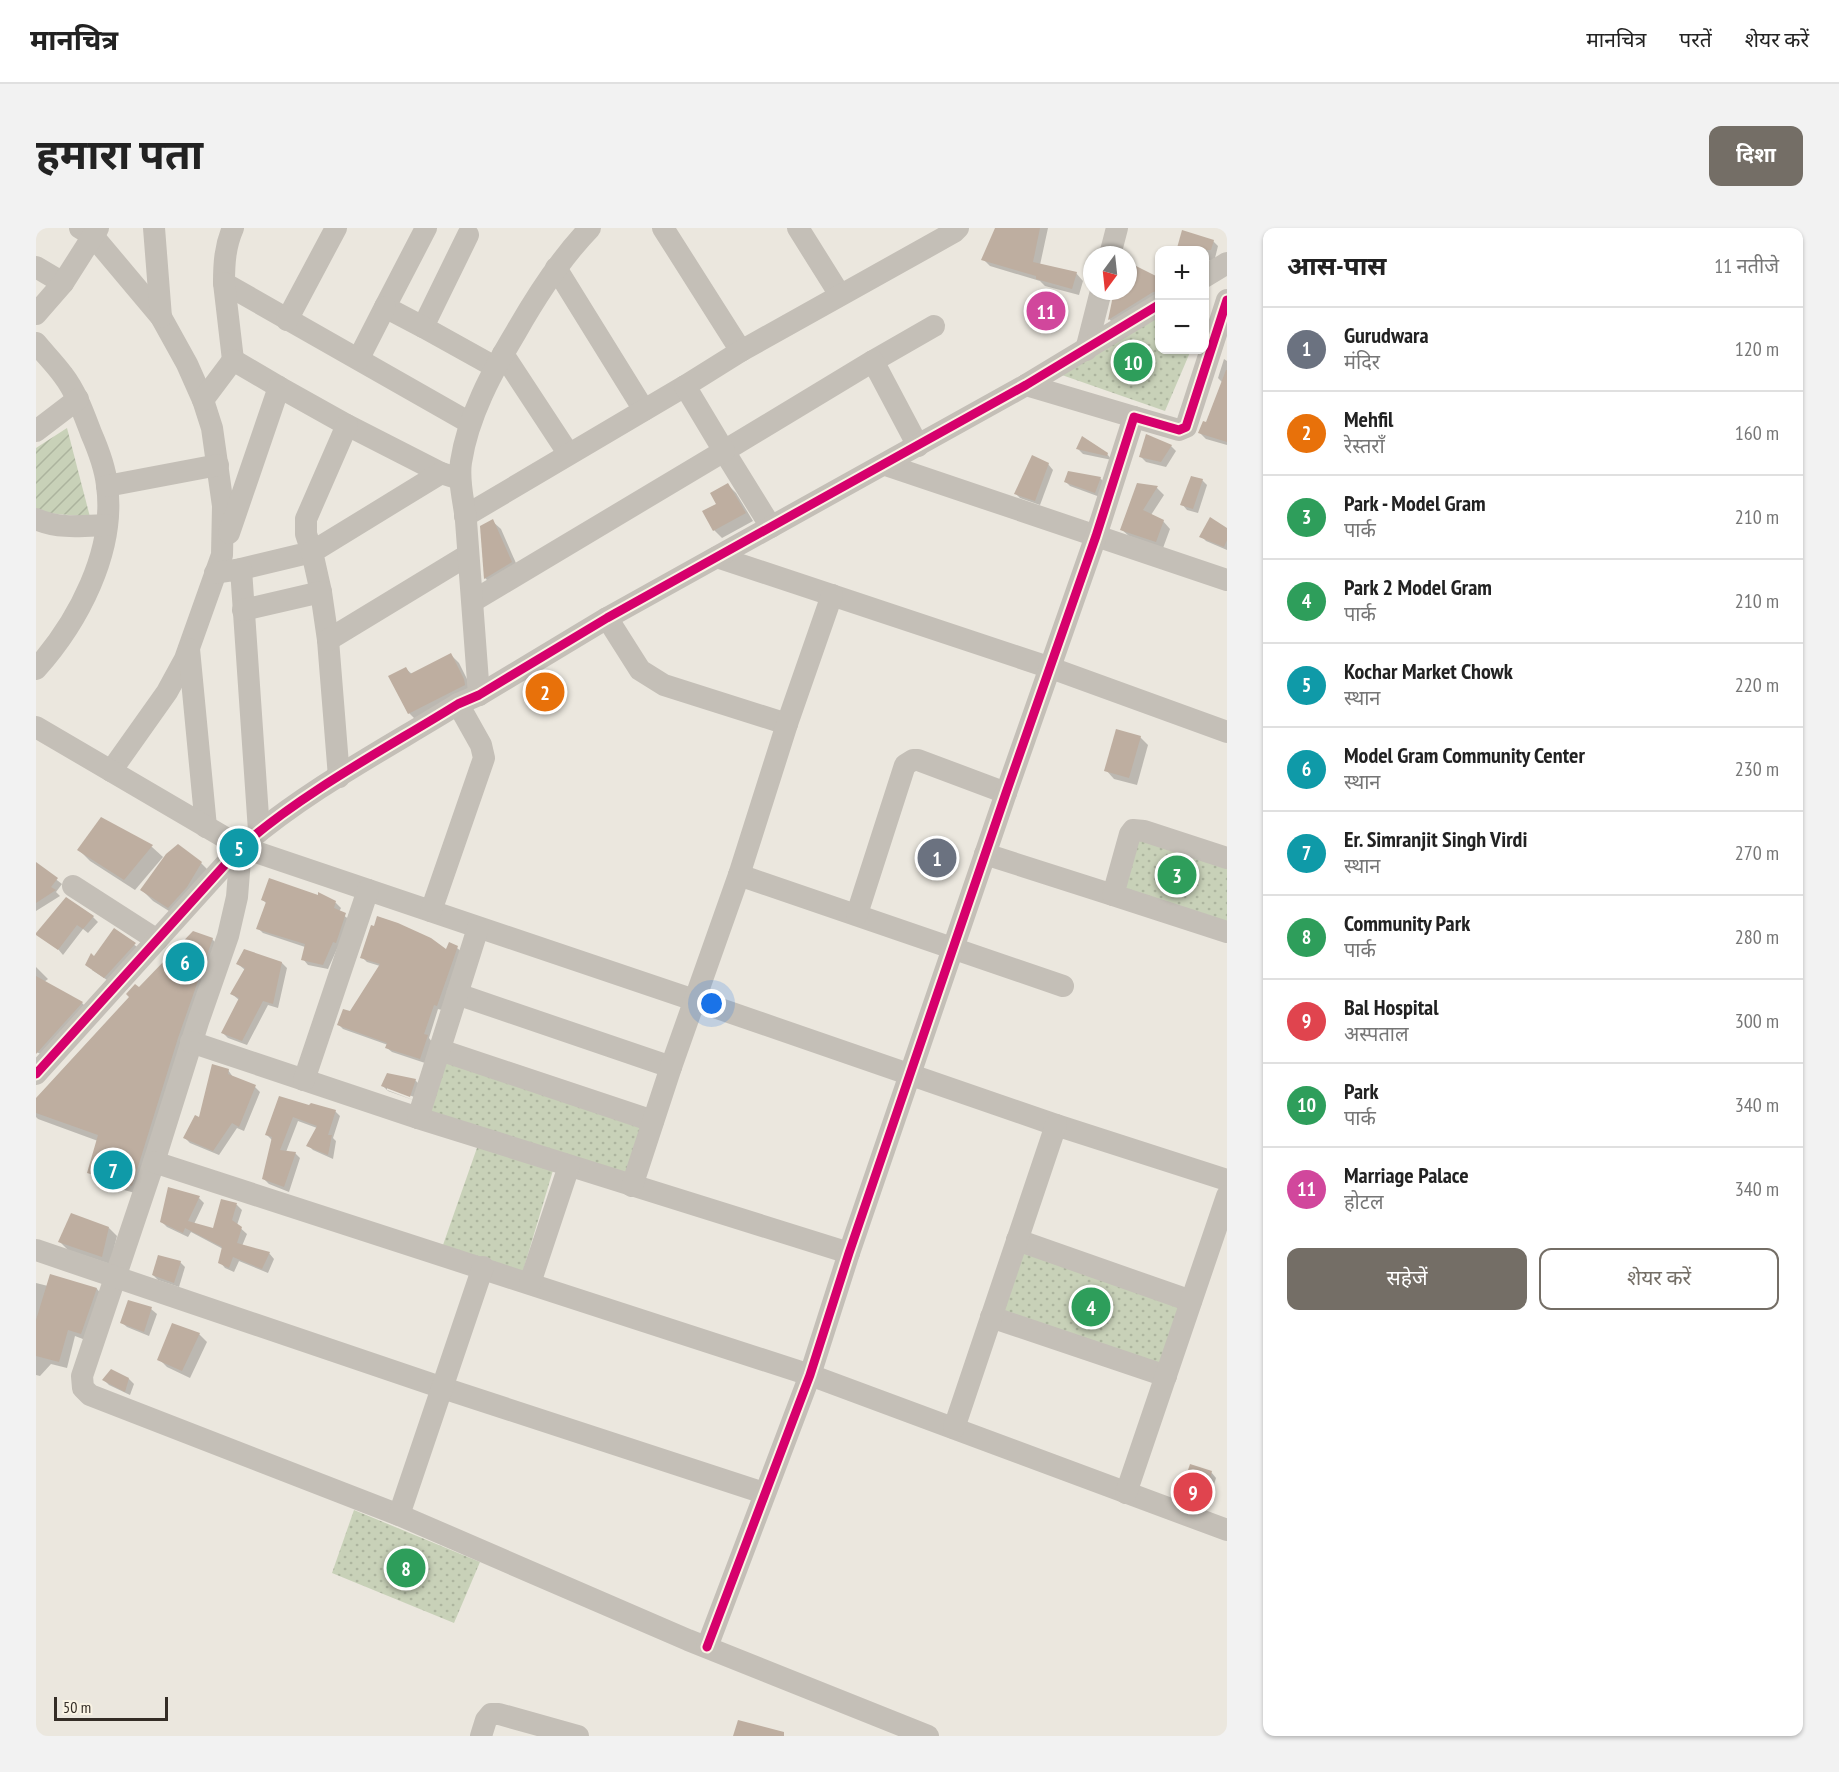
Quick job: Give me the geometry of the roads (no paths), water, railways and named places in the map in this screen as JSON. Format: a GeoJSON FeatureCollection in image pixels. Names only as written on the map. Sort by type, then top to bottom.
{"type":"FeatureCollection","features":[{"type":"Feature","properties":{"kind":"street"},"geometry":{"type":"LineString","coordinates":[[154,228],[161,317]]}},
{"type":"Feature","properties":{"kind":"street"},"geometry":{"type":"LineString","coordinates":[[203,400],[233,360],[224,283],[227,241],[233,228]]}},
{"type":"Feature","properties":{"kind":"street"},"geometry":{"type":"LineString","coordinates":[[287,320],[336,228]]}},
{"type":"Feature","properties":{"kind":"street"},"geometry":{"type":"LineString","coordinates":[[359,358],[426,228]]}},
{"type":"Feature","properties":{"kind":"street"},"geometry":{"type":"LineString","coordinates":[[663,228],[741,351]]}},
{"type":"Feature","properties":{"kind":"street"},"geometry":{"type":"LineString","coordinates":[[798,228],[840,295]]}},
{"type":"Feature","properties":{"kind":"street"},"geometry":{"type":"LineString","coordinates":[[465,516],[741,351],[958,228]]}},
{"type":"Feature","properties":{"kind":"street"},"geometry":{"type":"LineString","coordinates":[[1112,246],[1117,228]]}},
{"type":"Feature","properties":{"kind":"street"},"geometry":{"type":"LineString","coordinates":[[219,564],[242,569],[312,552],[451,476],[460,463],[470,423],[499,360],[540,290],[585,229]]}},
{"type":"Feature","properties":{"kind":"street"},"geometry":{"type":"LineString","coordinates":[[36,314],[63,283],[91,231],[161,317],[187,364],[203,400],[212,428],[223,506],[219,564]]}},
{"type":"Feature","properties":{"kind":"street"},"geometry":{"type":"LineString","coordinates":[[423,327],[468,235]]}},
{"type":"Feature","properties":{"kind":"street"},"geometry":{"type":"LineString","coordinates":[[1209,274],[1227,263]]}},
{"type":"Feature","properties":{"kind":"street"},"geometry":{"type":"LineString","coordinates":[[36,267],[63,283]]}},
{"type":"Feature","properties":{"kind":"street"},"geometry":{"type":"LineString","coordinates":[[556,268],[644,410]]}},
{"type":"Feature","properties":{"kind":"street"},"geometry":{"type":"LineString","coordinates":[[224,283],[470,423]]}},
{"type":"Feature","properties":{"kind":"street"},"geometry":{"type":"LineString","coordinates":[[1086,350],[1099,300]]}},
{"type":"Feature","properties":{"kind":"street"},"geometry":{"type":"LineString","coordinates":[[1026,385],[1183,430],[1186,427],[1227,300]]}},
{"type":"Feature","properties":{"kind":"street"},"geometry":{"type":"LineString","coordinates":[[385,307],[423,327],[499,360],[568,453]]}},
{"type":"Feature","properties":{"kind":"street"},"geometry":{"type":"LineString","coordinates":[[36,1074],[241,847],[259,831],[339,777],[458,704],[479,694],[607,618],[886,465],[1086,350],[1155,307]]}},
{"type":"Feature","properties":{"kind":"street"},"geometry":{"type":"LineString","coordinates":[[472,601],[934,326]]}},
{"type":"Feature","properties":{"kind":"street"},"geometry":{"type":"LineString","coordinates":[[36,343],[63,375],[78,399],[102,463],[107,486],[106,525],[101,558],[87,594],[69,627],[39,659]]}},
{"type":"Feature","properties":{"kind":"street"},"geometry":{"type":"LineString","coordinates":[[233,360],[347,426],[451,476],[465,516],[479,694]]}},
{"type":"Feature","properties":{"kind":"street"},"geometry":{"type":"LineString","coordinates":[[873,361],[918,446]]}},
{"type":"Feature","properties":{"kind":"street"},"geometry":{"type":"LineString","coordinates":[[685,386],[771,527]]}},
{"type":"Feature","properties":{"kind":"street"},"geometry":{"type":"LineString","coordinates":[[111,771],[167,692],[186,659],[279,387]]}},
{"type":"Feature","properties":{"kind":"street"},"geometry":{"type":"LineString","coordinates":[[36,431],[78,399]]}},
{"type":"Feature","properties":{"kind":"street"},"geometry":{"type":"LineString","coordinates":[[707,1647],[810,1375],[849,1253],[1096,536],[1134,417]]}},
{"type":"Feature","properties":{"kind":"street"},"geometry":{"type":"LineString","coordinates":[[339,777],[328,640],[321,592],[306,534],[306,519],[347,426]]}},
{"type":"Feature","properties":{"kind":"street"},"geometry":{"type":"LineString","coordinates":[[107,486],[218,465]]}},
{"type":"Feature","properties":{"kind":"street"},"geometry":{"type":"LineString","coordinates":[[886,465],[1227,580]]}},
{"type":"Feature","properties":{"kind":"street"},"geometry":{"type":"LineString","coordinates":[[36,519],[58,526],[106,525]]}},
{"type":"Feature","properties":{"kind":"street"},"geometry":{"type":"LineString","coordinates":[[328,640],[468,555]]}},
{"type":"Feature","properties":{"kind":"street"},"geometry":{"type":"LineString","coordinates":[[717,557],[1051,668],[1227,732]]}},
{"type":"Feature","properties":{"kind":"street"},"geometry":{"type":"LineString","coordinates":[[242,569],[259,831]]}},
{"type":"Feature","properties":{"kind":"street"},"geometry":{"type":"LineString","coordinates":[[243,610],[321,592]]}},
{"type":"Feature","properties":{"kind":"street"},"geometry":{"type":"LineString","coordinates":[[632,1186],[832,595]]}},
{"type":"Feature","properties":{"kind":"street"},"geometry":{"type":"LineString","coordinates":[[607,618],[640,670],[649,677],[664,685],[787,724]]}},
{"type":"Feature","properties":{"kind":"street"},"geometry":{"type":"LineString","coordinates":[[189,648],[206,827]]}},
{"type":"Feature","properties":{"kind":"street"},"geometry":{"type":"LineString","coordinates":[[431,911],[484,758],[481,745],[458,704]]}},
{"type":"Feature","properties":{"kind":"street"},"geometry":{"type":"LineString","coordinates":[[36,727],[241,847],[1056,1125],[1227,1180]]}},
{"type":"Feature","properties":{"kind":"street"},"geometry":{"type":"LineString","coordinates":[[36,742],[57,750],[86,756]]}},
{"type":"Feature","properties":{"kind":"street"},"geometry":{"type":"LineString","coordinates":[[857,914],[905,765],[918,760],[1006,793]]}},
{"type":"Feature","properties":{"kind":"street"},"geometry":{"type":"LineString","coordinates":[[1113,895],[1133,830],[1144,831],[1227,858]]}},
{"type":"Feature","properties":{"kind":"street"},"geometry":{"type":"LineString","coordinates":[[241,847],[240,873],[232,917],[82,1377],[83,1388],[90,1395],[399,1515],[707,1647],[928,1736]]}},
{"type":"Feature","properties":{"kind":"street"},"geometry":{"type":"LineString","coordinates":[[985,855],[1227,932]]}},
{"type":"Feature","properties":{"kind":"street"},"geometry":{"type":"LineString","coordinates":[[739,875],[1063,986]]}},
{"type":"Feature","properties":{"kind":"street"},"geometry":{"type":"LineString","coordinates":[[73,886],[157,940]]}},
{"type":"Feature","properties":{"kind":"street"},"geometry":{"type":"LineString","coordinates":[[304,1080],[368,890]]}},
{"type":"Feature","properties":{"kind":"street"},"geometry":{"type":"LineString","coordinates":[[418,1118],[478,928]]}},
{"type":"Feature","properties":{"kind":"street"},"geometry":{"type":"LineString","coordinates":[[458,994],[671,1067]]}},
{"type":"Feature","properties":{"kind":"street"},"geometry":{"type":"LineString","coordinates":[[191,1042],[418,1118],[849,1253]]}},
{"type":"Feature","properties":{"kind":"street"},"geometry":{"type":"LineString","coordinates":[[441,1050],[653,1121]]}},
{"type":"Feature","properties":{"kind":"street"},"geometry":{"type":"LineString","coordinates":[[954,1428],[1056,1125]]}},
{"type":"Feature","properties":{"kind":"street"},"geometry":{"type":"LineString","coordinates":[[154,1162],[810,1375],[1227,1530]]}},
{"type":"Feature","properties":{"kind":"street"},"geometry":{"type":"LineString","coordinates":[[530,1283],[569,1166]]}},
{"type":"Feature","properties":{"kind":"street"},"geometry":{"type":"LineString","coordinates":[[1126,1492],[1227,1196]]}},
{"type":"Feature","properties":{"kind":"street"},"geometry":{"type":"LineString","coordinates":[[1017,1240],[1191,1301]]}},
{"type":"Feature","properties":{"kind":"street"},"geometry":{"type":"LineString","coordinates":[[36,1250],[443,1388],[764,1493]]}},
{"type":"Feature","properties":{"kind":"street"},"geometry":{"type":"LineString","coordinates":[[399,1515],[483,1268]]}},
{"type":"Feature","properties":{"kind":"street"},"geometry":{"type":"LineString","coordinates":[[991,1317],[1166,1376]]}},
{"type":"Feature","properties":{"kind":"street"},"geometry":{"type":"LineString","coordinates":[[481,1736],[486,1720],[491,1714],[499,1714],[578,1736]]}},
{"type":"Feature","properties":{"kind":"place","name":"Marriage Palace"},"geometry":{"type":"Point","coordinates":[1046,311]}},
{"type":"Feature","properties":{"kind":"place","name":"Park"},"geometry":{"type":"Point","coordinates":[1133,362]}},
{"type":"Feature","properties":{"kind":"place","name":"Mehfil"},"geometry":{"type":"Point","coordinates":[545,692]}},
{"type":"Feature","properties":{"kind":"place","name":"Kochar Market Chowk"},"geometry":{"type":"Point","coordinates":[239,848]}},
{"type":"Feature","properties":{"kind":"place","name":"Gurudwara"},"geometry":{"type":"Point","coordinates":[937,858]}},
{"type":"Feature","properties":{"kind":"place","name":"Park - Model Gram"},"geometry":{"type":"Point","coordinates":[1177,875]}},
{"type":"Feature","properties":{"kind":"place","name":"Model Gram Community Center"},"geometry":{"type":"Point","coordinates":[185,962]}},
{"type":"Feature","properties":{"kind":"place","name":"Er. Simranjit Singh Virdi"},"geometry":{"type":"Point","coordinates":[113,1170]}},
{"type":"Feature","properties":{"kind":"place","name":"Park 2 Model Gram"},"geometry":{"type":"Point","coordinates":[1091,1307]}},
{"type":"Feature","properties":{"kind":"place","name":"Bal Hospital"},"geometry":{"type":"Point","coordinates":[1193,1492]}},
{"type":"Feature","properties":{"kind":"place","name":"Community Park"},"geometry":{"type":"Point","coordinates":[406,1568]}}]}
